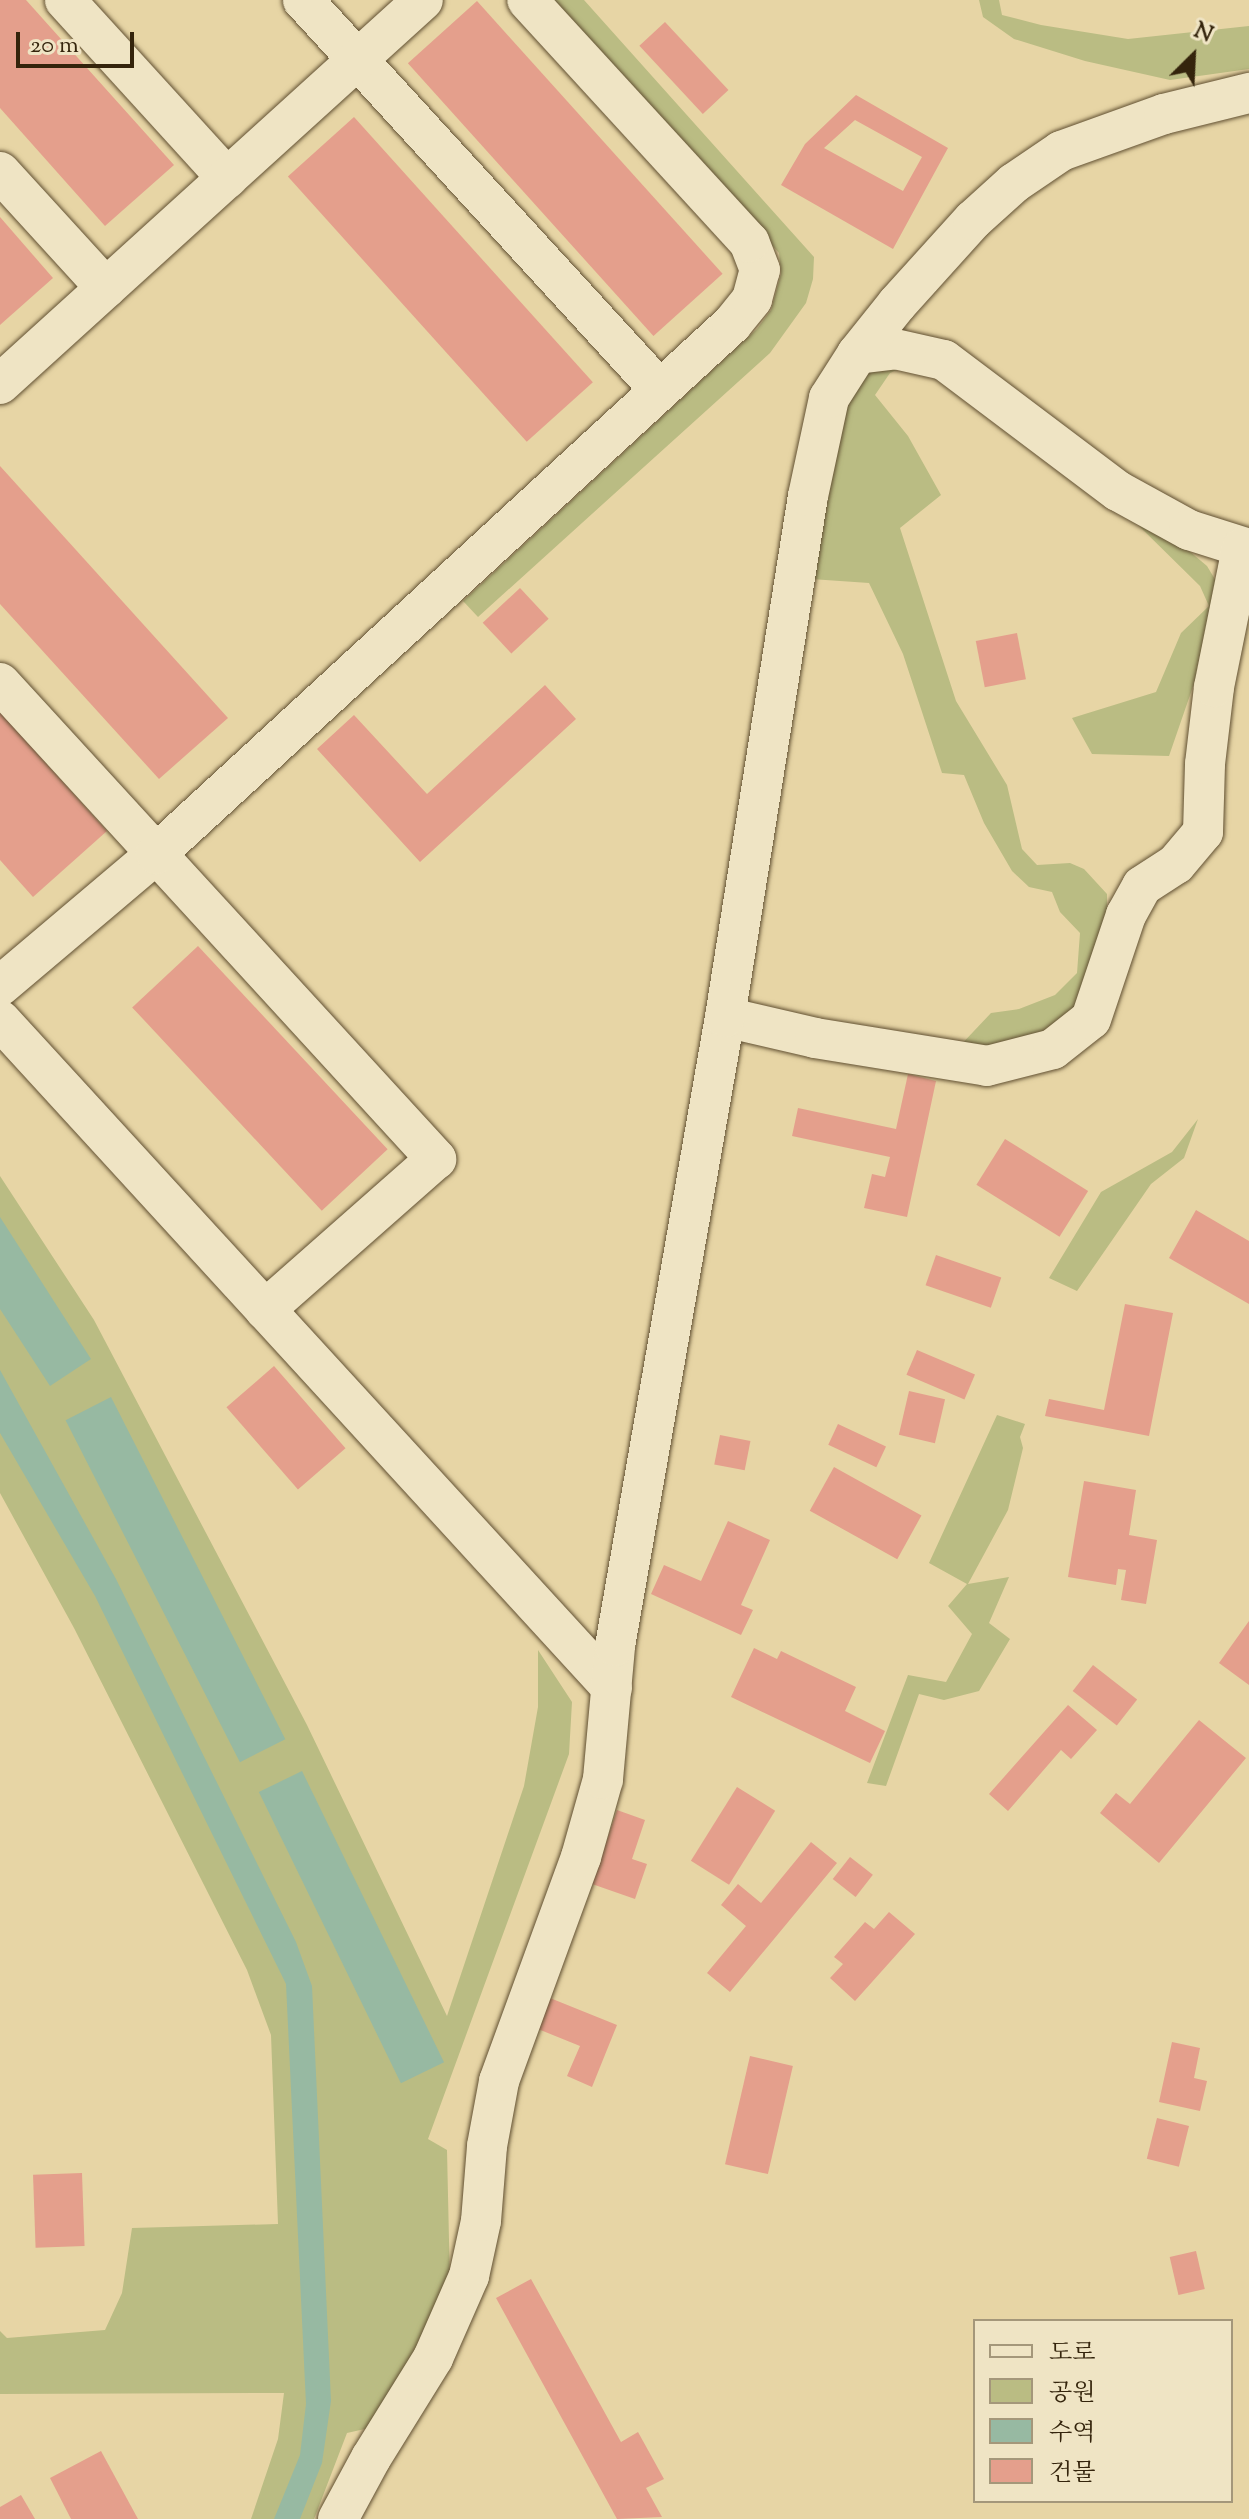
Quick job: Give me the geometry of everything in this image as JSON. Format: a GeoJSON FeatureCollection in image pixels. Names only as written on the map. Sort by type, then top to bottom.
{"type":"FeatureCollection","features":[{"type":"Feature","properties":{"kind":"street"},"geometry":{"type":"LineString","coordinates":[[65,0],[227,178]]}},
{"type":"Feature","properties":{"kind":"street"},"geometry":{"type":"LineString","coordinates":[[303,0],[660,390]]}},
{"type":"Feature","properties":{"kind":"street"},"geometry":{"type":"LineString","coordinates":[[0,384],[423,0]]}},
{"type":"Feature","properties":{"kind":"street"},"geometry":{"type":"LineString","coordinates":[[0,986],[156,854],[732,324],[752,299],[760,270],[749,242],[527,0]]}},
{"type":"Feature","properties":{"kind":"street"},"geometry":{"type":"LineString","coordinates":[[338,2519],[371,2458],[433,2358],[469,2276],[499,2081],[584,1844],[603,1779],[615,1646],[725,1017],[808,496],[829,398],[857,354],[973,220],[1014,183],[1061,151],[1164,114],[1249,93]]}},
{"type":"Feature","properties":{"kind":"street"},"geometry":{"type":"LineString","coordinates":[[0,172],[106,288]]}},
{"type":"Feature","properties":{"kind":"street"},"geometry":{"type":"LineString","coordinates":[[725,1017],[815,1038],[987,1066],[1053,1049],[1091,1019],[1126,915],[1142,886],[1176,864],[1203,832],[1205,764],[1214,687],[1245,549],[1189,530],[1118,491],[944,360],[895,349],[857,354]]}},
{"type":"Feature","properties":{"kind":"street"},"geometry":{"type":"LineString","coordinates":[[0,683],[436,1159],[265,1310]]}},
{"type":"Feature","properties":{"kind":"street"},"geometry":{"type":"LineString","coordinates":[[0,1020],[612,1688]]}},
{"type":"Feature","properties":{"kind":"green space"},"geometry":{"type":"Polygon","coordinates":[[[552,0],[584,0],[814,257],[813,279],[806,303],[770,353],[478,617],[463,601],[757,329],[771,310],[781,274],[779,253],[552,0]]]}},
{"type":"Feature","properties":{"kind":"green space"},"geometry":{"type":"Polygon","coordinates":[[[979,0],[999,0],[1002,15],[1041,25],[1128,39],[1249,26],[1249,69],[1170,80],[1085,61],[1014,39],[983,17],[979,0]]]}},
{"type":"Feature","properties":{"kind":"green space"},"geometry":{"type":"Polygon","coordinates":[[[912,363],[890,373],[875,395],[908,436],[941,495],[900,528],[956,701],[1007,785],[1022,849],[1037,865],[1070,863],[1084,869],[1107,894],[1107,913],[1087,998],[1036,1042],[956,1050],[991,1013],[1019,1009],[1055,995],[1077,973],[1080,933],[1060,912],[1052,892],[1029,887],[1012,871],[984,823],[964,775],[942,773],[903,654],[869,583],[811,579],[847,393],[872,368],[912,363]]]}},
{"type":"Feature","properties":{"kind":"green space"},"geometry":{"type":"Polygon","coordinates":[[[1138,525],[1188,550],[1207,566],[1219,586],[1218,614],[1169,756],[1092,754],[1072,718],[1156,692],[1181,633],[1209,606],[1200,586],[1138,525]]]}},
{"type":"Feature","properties":{"kind":"green space"},"geometry":{"type":"Polygon","coordinates":[[[1198,1119],[1184,1158],[1151,1184],[1077,1291],[1049,1278],[1101,1192],[1172,1152],[1198,1119]]]}},
{"type":"Feature","properties":{"kind":"green space"},"geometry":{"type":"Polygon","coordinates":[[[0,1176],[94,1320],[307,1725],[447,2016],[524,1786],[538,1707],[538,1650],[572,1702],[569,1754],[428,2139],[447,2150],[450,2285],[401,2387],[369,2428],[347,2433],[314,2519],[251,2519],[278,2439],[284,2393],[0,2394],[0,2331],[7,2338],[105,2330],[122,2293],[132,2228],[278,2224],[271,2035],[247,1970],[74,1628],[0,1493],[0,1176]]]}},
{"type":"Feature","properties":{"kind":"green space"},"geometry":{"type":"Polygon","coordinates":[[[997,1415],[1025,1424],[1020,1437],[1023,1448],[1008,1510],[968,1584],[1009,1577],[989,1623],[1010,1639],[979,1691],[944,1700],[919,1694],[886,1786],[867,1783],[908,1675],[946,1682],[972,1634],[948,1606],[967,1584],[929,1563],[997,1415]]]}},
{"type":"Feature","properties":{"kind":"water"},"geometry":{"type":"Polygon","coordinates":[[[0,1217],[91,1359],[50,1386],[0,1309],[0,1217]]]}},
{"type":"Feature","properties":{"kind":"water"},"geometry":{"type":"Polygon","coordinates":[[[0,1370],[116,1579],[296,1942],[312,1986],[331,2401],[322,2463],[300,2519],[274,2519],[300,2455],[306,2404],[286,1984],[95,1596],[0,1433],[0,1370]]]}},
{"type":"Feature","properties":{"kind":"water"},"geometry":{"type":"Polygon","coordinates":[[[111,1397],[285,1739],[240,1762],[66,1420],[111,1397]]]}},
{"type":"Feature","properties":{"kind":"water"},"geometry":{"type":"Polygon","coordinates":[[[302,1771],[444,2062],[401,2083],[259,1792],[302,1771]]]}},
{"type":"Feature","properties":{"kind":"building"},"geometry":{"type":"Polygon","coordinates":[[[0,0],[26,0],[174,165],[105,226],[0,108],[0,0]]]}},
{"type":"Feature","properties":{"kind":"building"},"geometry":{"type":"Polygon","coordinates":[[[477,1],[723,274],[653,336],[408,63],[477,1]]]}},
{"type":"Feature","properties":{"kind":"building"},"geometry":{"type":"Polygon","coordinates":[[[665,22],[728,90],[703,114],[639,46],[665,22]]]}},
{"type":"Feature","properties":{"kind":"building"},"geometry":{"type":"Polygon","coordinates":[[[856,95],[948,148],[893,249],[781,185],[805,144],[856,95]],[[855,120],[824,148],[903,191],[922,157],[855,120]]]}},
{"type":"Feature","properties":{"kind":"building"},"geometry":{"type":"Polygon","coordinates":[[[354,117],[593,382],[527,442],[288,177],[354,117]]]}},
{"type":"Feature","properties":{"kind":"building"},"geometry":{"type":"Polygon","coordinates":[[[0,217],[53,278],[0,325],[0,217]]]}},
{"type":"Feature","properties":{"kind":"building"},"geometry":{"type":"Polygon","coordinates":[[[0,466],[228,718],[159,779],[0,604],[0,466]]]}},
{"type":"Feature","properties":{"kind":"building"},"geometry":{"type":"Polygon","coordinates":[[[520,588],[549,619],[511,653],[483,623],[520,588]]]}},
{"type":"Feature","properties":{"kind":"building"},"geometry":{"type":"Polygon","coordinates":[[[1017,633],[1026,679],[985,687],[976,641],[1017,633]]]}},
{"type":"Feature","properties":{"kind":"building"},"geometry":{"type":"Polygon","coordinates":[[[545,685],[576,719],[420,862],[317,749],[354,715],[427,794],[545,685]]]}},
{"type":"Feature","properties":{"kind":"building"},"geometry":{"type":"Polygon","coordinates":[[[0,712],[107,831],[33,897],[0,860],[0,712]]]}},
{"type":"Feature","properties":{"kind":"building"},"geometry":{"type":"Polygon","coordinates":[[[198,946],[388,1149],[322,1211],[132,1007],[198,946]]]}},
{"type":"Feature","properties":{"kind":"building"},"geometry":{"type":"Polygon","coordinates":[[[908,1074],[936,1081],[907,1217],[864,1208],[872,1174],[885,1177],[890,1157],[792,1136],[798,1108],[896,1129],[908,1074]]]}},
{"type":"Feature","properties":{"kind":"building"},"geometry":{"type":"Polygon","coordinates":[[[1005,1139],[1088,1191],[1059,1237],[976,1185],[1005,1139]]]}},
{"type":"Feature","properties":{"kind":"building"},"geometry":{"type":"Polygon","coordinates":[[[1196,1210],[1249,1241],[1249,1304],[1169,1258],[1196,1210]]]}},
{"type":"Feature","properties":{"kind":"building"},"geometry":{"type":"Polygon","coordinates":[[[936,1255],[1001,1277],[991,1308],[926,1285],[936,1255]]]}},
{"type":"Feature","properties":{"kind":"building"},"geometry":{"type":"Polygon","coordinates":[[[1125,1304],[1173,1313],[1149,1436],[1045,1416],[1049,1399],[1104,1410],[1125,1304]]]}},
{"type":"Feature","properties":{"kind":"building"},"geometry":{"type":"Polygon","coordinates":[[[917,1350],[975,1375],[964,1399],[906,1375],[917,1350]]]}},
{"type":"Feature","properties":{"kind":"building"},"geometry":{"type":"Polygon","coordinates":[[[274,1366],[346,1448],[298,1490],[226,1407],[274,1366]]]}},
{"type":"Feature","properties":{"kind":"building"},"geometry":{"type":"Polygon","coordinates":[[[909,1391],[945,1399],[935,1443],[899,1435],[909,1391]]]}},
{"type":"Feature","properties":{"kind":"building"},"geometry":{"type":"Polygon","coordinates":[[[838,1424],[886,1446],[876,1467],[828,1445],[838,1424]]]}},
{"type":"Feature","properties":{"kind":"building"},"geometry":{"type":"Polygon","coordinates":[[[720,1435],[750,1441],[745,1470],[714,1464],[720,1435]]]}},
{"type":"Feature","properties":{"kind":"building"},"geometry":{"type":"Polygon","coordinates":[[[834,1467],[921,1515],[897,1559],[810,1511],[834,1467]]]}},
{"type":"Feature","properties":{"kind":"building"},"geometry":{"type":"Polygon","coordinates":[[[1084,1481],[1136,1490],[1129,1535],[1157,1540],[1146,1604],[1121,1600],[1126,1570],[1118,1569],[1116,1585],[1068,1577],[1084,1481]]]}},
{"type":"Feature","properties":{"kind":"building"},"geometry":{"type":"Polygon","coordinates":[[[728,1521],[770,1540],[741,1605],[753,1610],[741,1635],[651,1594],[664,1565],[701,1581],[728,1521]]]}},
{"type":"Feature","properties":{"kind":"building"},"geometry":{"type":"Polygon","coordinates":[[[1249,1621],[1249,1685],[1219,1663],[1249,1621]]]}},
{"type":"Feature","properties":{"kind":"building"},"geometry":{"type":"Polygon","coordinates":[[[754,1648],[777,1659],[781,1651],[856,1687],[845,1711],[885,1731],[870,1763],[731,1697],[754,1648]]]}},
{"type":"Feature","properties":{"kind":"building"},"geometry":{"type":"Polygon","coordinates":[[[1093,1665],[1137,1699],[1117,1725],[1073,1691],[1093,1665]]]}},
{"type":"Feature","properties":{"kind":"building"},"geometry":{"type":"Polygon","coordinates":[[[1068,1705],[1097,1730],[1071,1759],[1061,1750],[1008,1811],[989,1794],[1068,1705]]]}},
{"type":"Feature","properties":{"kind":"building"},"geometry":{"type":"Polygon","coordinates":[[[1199,1720],[1246,1758],[1159,1863],[1100,1813],[1116,1793],[1130,1804],[1199,1720]]]}},
{"type":"Feature","properties":{"kind":"building"},"geometry":{"type":"Polygon","coordinates":[[[737,1787],[775,1811],[729,1885],[691,1861],[737,1787]]]}},
{"type":"Feature","properties":{"kind":"building"},"geometry":{"type":"Polygon","coordinates":[[[617,1810],[645,1820],[632,1859],[647,1864],[635,1899],[592,1884],[617,1810]]]}},
{"type":"Feature","properties":{"kind":"building"},"geometry":{"type":"Polygon","coordinates":[[[811,1842],[837,1863],[730,1992],[707,1973],[746,1926],[721,1905],[738,1884],[761,1903],[811,1842]]]}},
{"type":"Feature","properties":{"kind":"building"},"geometry":{"type":"Polygon","coordinates":[[[850,1857],[873,1875],[856,1897],[833,1879],[850,1857]]]}},
{"type":"Feature","properties":{"kind":"building"},"geometry":{"type":"Polygon","coordinates":[[[889,1912],[915,1934],[855,2001],[830,1978],[843,1964],[834,1957],[865,1922],[874,1929],[889,1912]]]}},
{"type":"Feature","properties":{"kind":"building"},"geometry":{"type":"Polygon","coordinates":[[[550,1998],[617,2025],[592,2087],[567,2076],[580,2046],[538,2029],[550,1998]]]}},
{"type":"Feature","properties":{"kind":"building"},"geometry":{"type":"Polygon","coordinates":[[[1172,2042],[1200,2048],[1194,2078],[1207,2081],[1200,2111],[1159,2102],[1172,2042]]]}},
{"type":"Feature","properties":{"kind":"building"},"geometry":{"type":"Polygon","coordinates":[[[750,2056],[793,2066],[768,2174],[725,2164],[750,2056]]]}},
{"type":"Feature","properties":{"kind":"building"},"geometry":{"type":"Polygon","coordinates":[[[1157,2118],[1189,2126],[1179,2167],[1147,2159],[1157,2118]]]}},
{"type":"Feature","properties":{"kind":"building"},"geometry":{"type":"Polygon","coordinates":[[[82,2173],[85,2246],[36,2248],[33,2175],[82,2173]]]}},
{"type":"Feature","properties":{"kind":"building"},"geometry":{"type":"Polygon","coordinates":[[[1196,2251],[1205,2289],[1178,2295],[1170,2257],[1196,2251]]]}},
{"type":"Feature","properties":{"kind":"building"},"geometry":{"type":"Polygon","coordinates":[[[531,2279],[621,2442],[638,2432],[664,2479],[646,2488],[662,2517],[617,2519],[496,2298],[531,2279]]]}},
{"type":"Feature","properties":{"kind":"building"},"geometry":{"type":"Polygon","coordinates":[[[101,2451],[138,2519],[71,2519],[50,2478],[101,2451]]]}},
{"type":"Feature","properties":{"kind":"building"},"geometry":{"type":"Polygon","coordinates":[[[21,2495],[35,2519],[0,2519],[0,2507],[21,2495]]]}}]}
